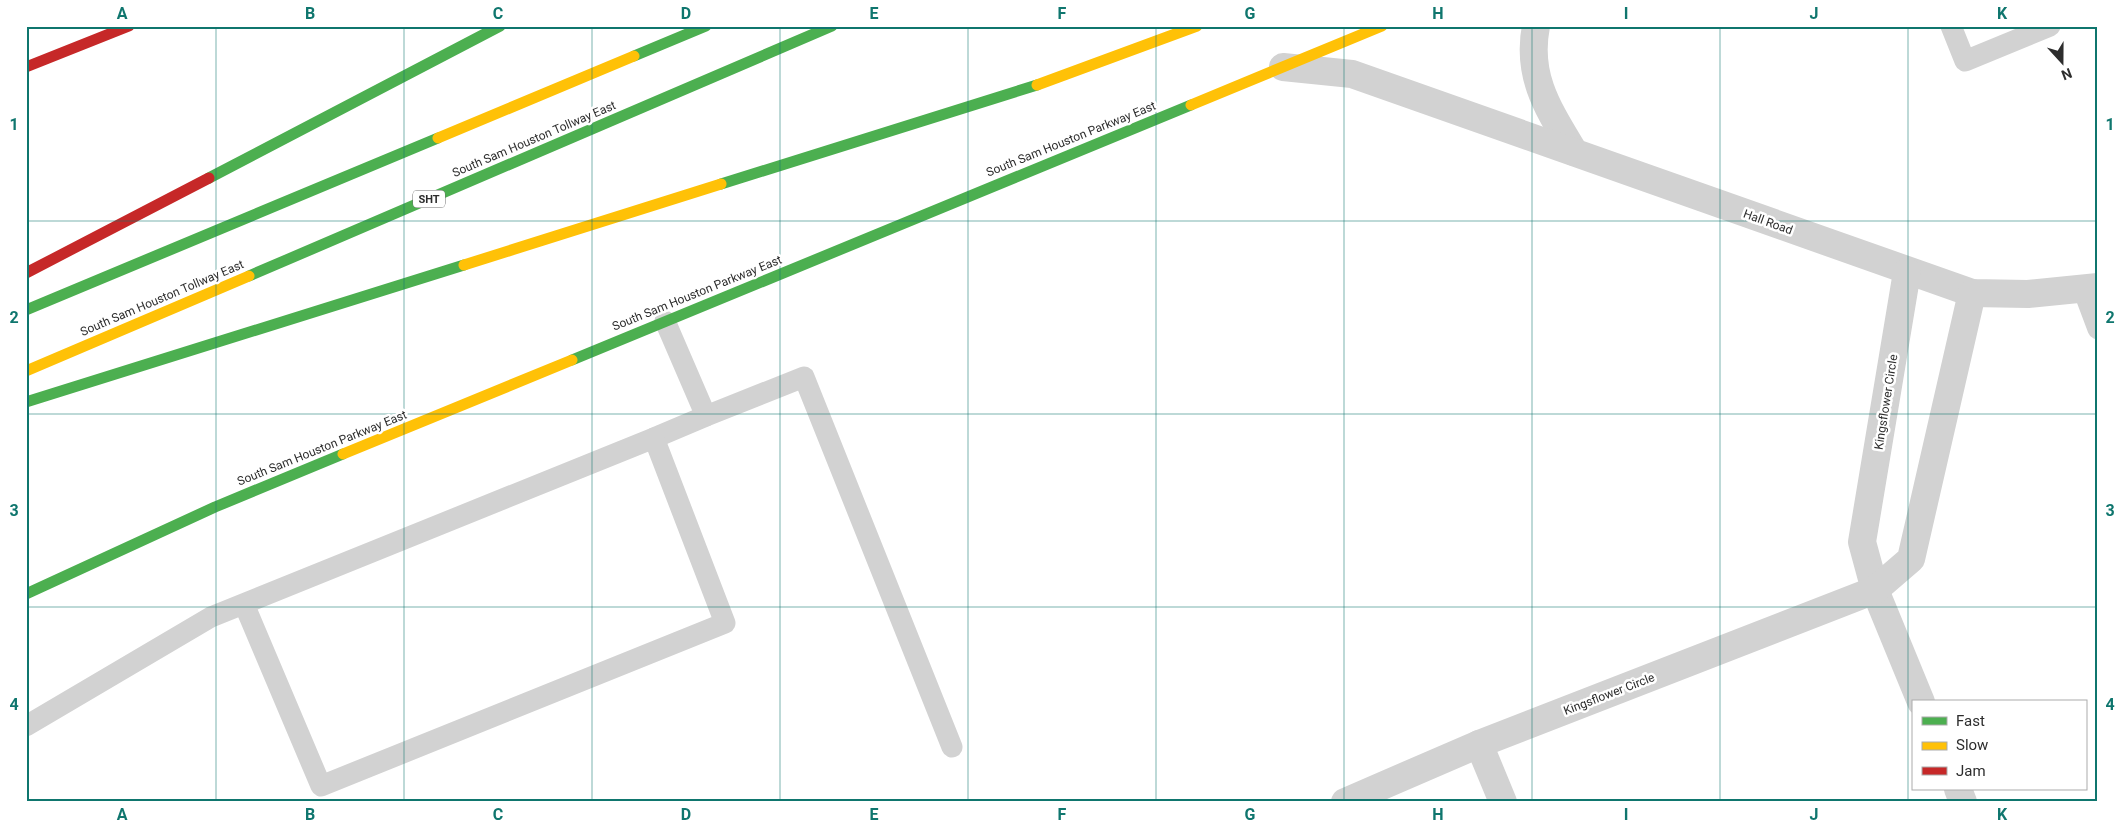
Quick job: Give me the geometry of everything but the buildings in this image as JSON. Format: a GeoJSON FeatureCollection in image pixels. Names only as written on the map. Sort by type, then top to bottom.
{"type":"FeatureCollection","features":[{"type":"Feature","properties":{"kind":"main road"},"geometry":{"type":"LineString","coordinates":[[26,67],[129,26]]}},
{"type":"Feature","properties":{"kind":"main road"},"geometry":{"type":"LineString","coordinates":[[26,273],[500,26]]}},
{"type":"Feature","properties":{"kind":"main road"},"geometry":{"type":"LineString","coordinates":[[26,310],[706,26]]}},
{"type":"Feature","properties":{"kind":"main road","name":"South Sam Houston Tollway East"},"geometry":{"type":"LineString","coordinates":[[26,371],[832,26]]}},
{"type":"Feature","properties":{"kind":"main road"},"geometry":{"type":"LineString","coordinates":[[26,402],[1029,88],[1197,26]]}},
{"type":"Feature","properties":{"kind":"main road","name":"South Sam Houston Parkway East"},"geometry":{"type":"LineString","coordinates":[[26,594],[215,506],[1382,26]]}},
{"type":"Feature","properties":{"kind":"street"},"geometry":{"type":"LineString","coordinates":[[1536,26],[1533,42],[1535,74],[1546,105],[1574,152]]}},
{"type":"Feature","properties":{"kind":"street","name":"Hall Road"},"geometry":{"type":"LineString","coordinates":[[1283,67],[1352,74],[1907,272],[1972,293],[2028,294],[2090,288]]}},
{"type":"Feature","properties":{"kind":"street","name":"Kingsflower Circle"},"geometry":{"type":"LineString","coordinates":[[1874,590],[1862,542],[1907,272]]}},
{"type":"Feature","properties":{"kind":"street","name":"Kingsflower Circle"},"geometry":{"type":"LineString","coordinates":[[1345,802],[1479,744],[1874,590],[1911,560],[1972,293]]}},
{"type":"Feature","properties":{"kind":"street"},"geometry":{"type":"LineString","coordinates":[[1874,590],[1920,700]]}},
{"type":"Feature","properties":{"kind":"street"},"geometry":{"type":"LineString","coordinates":[[1479,744],[1503,802]]}},
{"type":"Feature","properties":{"kind":"street"},"geometry":{"type":"LineString","coordinates":[[1958,790],[1963,802]]}},
{"type":"Feature","properties":{"kind":"lane"},"geometry":{"type":"LineString","coordinates":[[1951,26],[1965,61],[2026,31],[2050,26]]}},
{"type":"Feature","properties":{"kind":"lane"},"geometry":{"type":"LineString","coordinates":[[2090,288],[2098,329]]}},
{"type":"Feature","properties":{"kind":"lane"},"geometry":{"type":"LineString","coordinates":[[665,321],[706,416]]}},
{"type":"Feature","properties":{"kind":"lane"},"geometry":{"type":"LineString","coordinates":[[26,726],[211,618],[804,377],[952,748]]}},
{"type":"Feature","properties":{"kind":"lane"},"geometry":{"type":"LineString","coordinates":[[244,604],[321,786],[725,623],[654,438]]}},
{"type":"Feature","properties":{"kind":"traffic: fast"},"geometry":{"type":"LineString","coordinates":[[209,178],[500,26]]}},
{"type":"Feature","properties":{"kind":"traffic: fast"},"geometry":{"type":"LineString","coordinates":[[634,56],[706,26]]}},
{"type":"Feature","properties":{"kind":"traffic: fast"},"geometry":{"type":"LineString","coordinates":[[249,276],[832,26]]}},
{"type":"Feature","properties":{"kind":"traffic: fast"},"geometry":{"type":"LineString","coordinates":[[721,184],[1037,85]]}},
{"type":"Feature","properties":{"kind":"traffic: fast"},"geometry":{"type":"LineString","coordinates":[[572,360],[1191,105]]}},
{"type":"Feature","properties":{"kind":"traffic: fast"},"geometry":{"type":"LineString","coordinates":[[26,310],[438,138]]}},
{"type":"Feature","properties":{"kind":"traffic: fast"},"geometry":{"type":"LineString","coordinates":[[26,402],[464,265]]}},
{"type":"Feature","properties":{"kind":"traffic: fast"},"geometry":{"type":"LineString","coordinates":[[26,594],[215,507],[343,454]]}},
{"type":"Feature","properties":{"kind":"traffic: slow"},"geometry":{"type":"LineString","coordinates":[[1037,85],[1197,26]]}},
{"type":"Feature","properties":{"kind":"traffic: slow"},"geometry":{"type":"LineString","coordinates":[[1191,105],[1382,26]]}},
{"type":"Feature","properties":{"kind":"traffic: slow"},"geometry":{"type":"LineString","coordinates":[[438,138],[634,56]]}},
{"type":"Feature","properties":{"kind":"traffic: slow"},"geometry":{"type":"LineString","coordinates":[[464,265],[721,184]]}},
{"type":"Feature","properties":{"kind":"traffic: slow"},"geometry":{"type":"LineString","coordinates":[[26,371],[249,276]]}},
{"type":"Feature","properties":{"kind":"traffic: slow"},"geometry":{"type":"LineString","coordinates":[[343,454],[572,360]]}},
{"type":"Feature","properties":{"kind":"traffic: jam"},"geometry":{"type":"LineString","coordinates":[[26,67],[129,26]]}},
{"type":"Feature","properties":{"kind":"traffic: jam"},"geometry":{"type":"LineString","coordinates":[[26,273],[209,178]]}}]}
